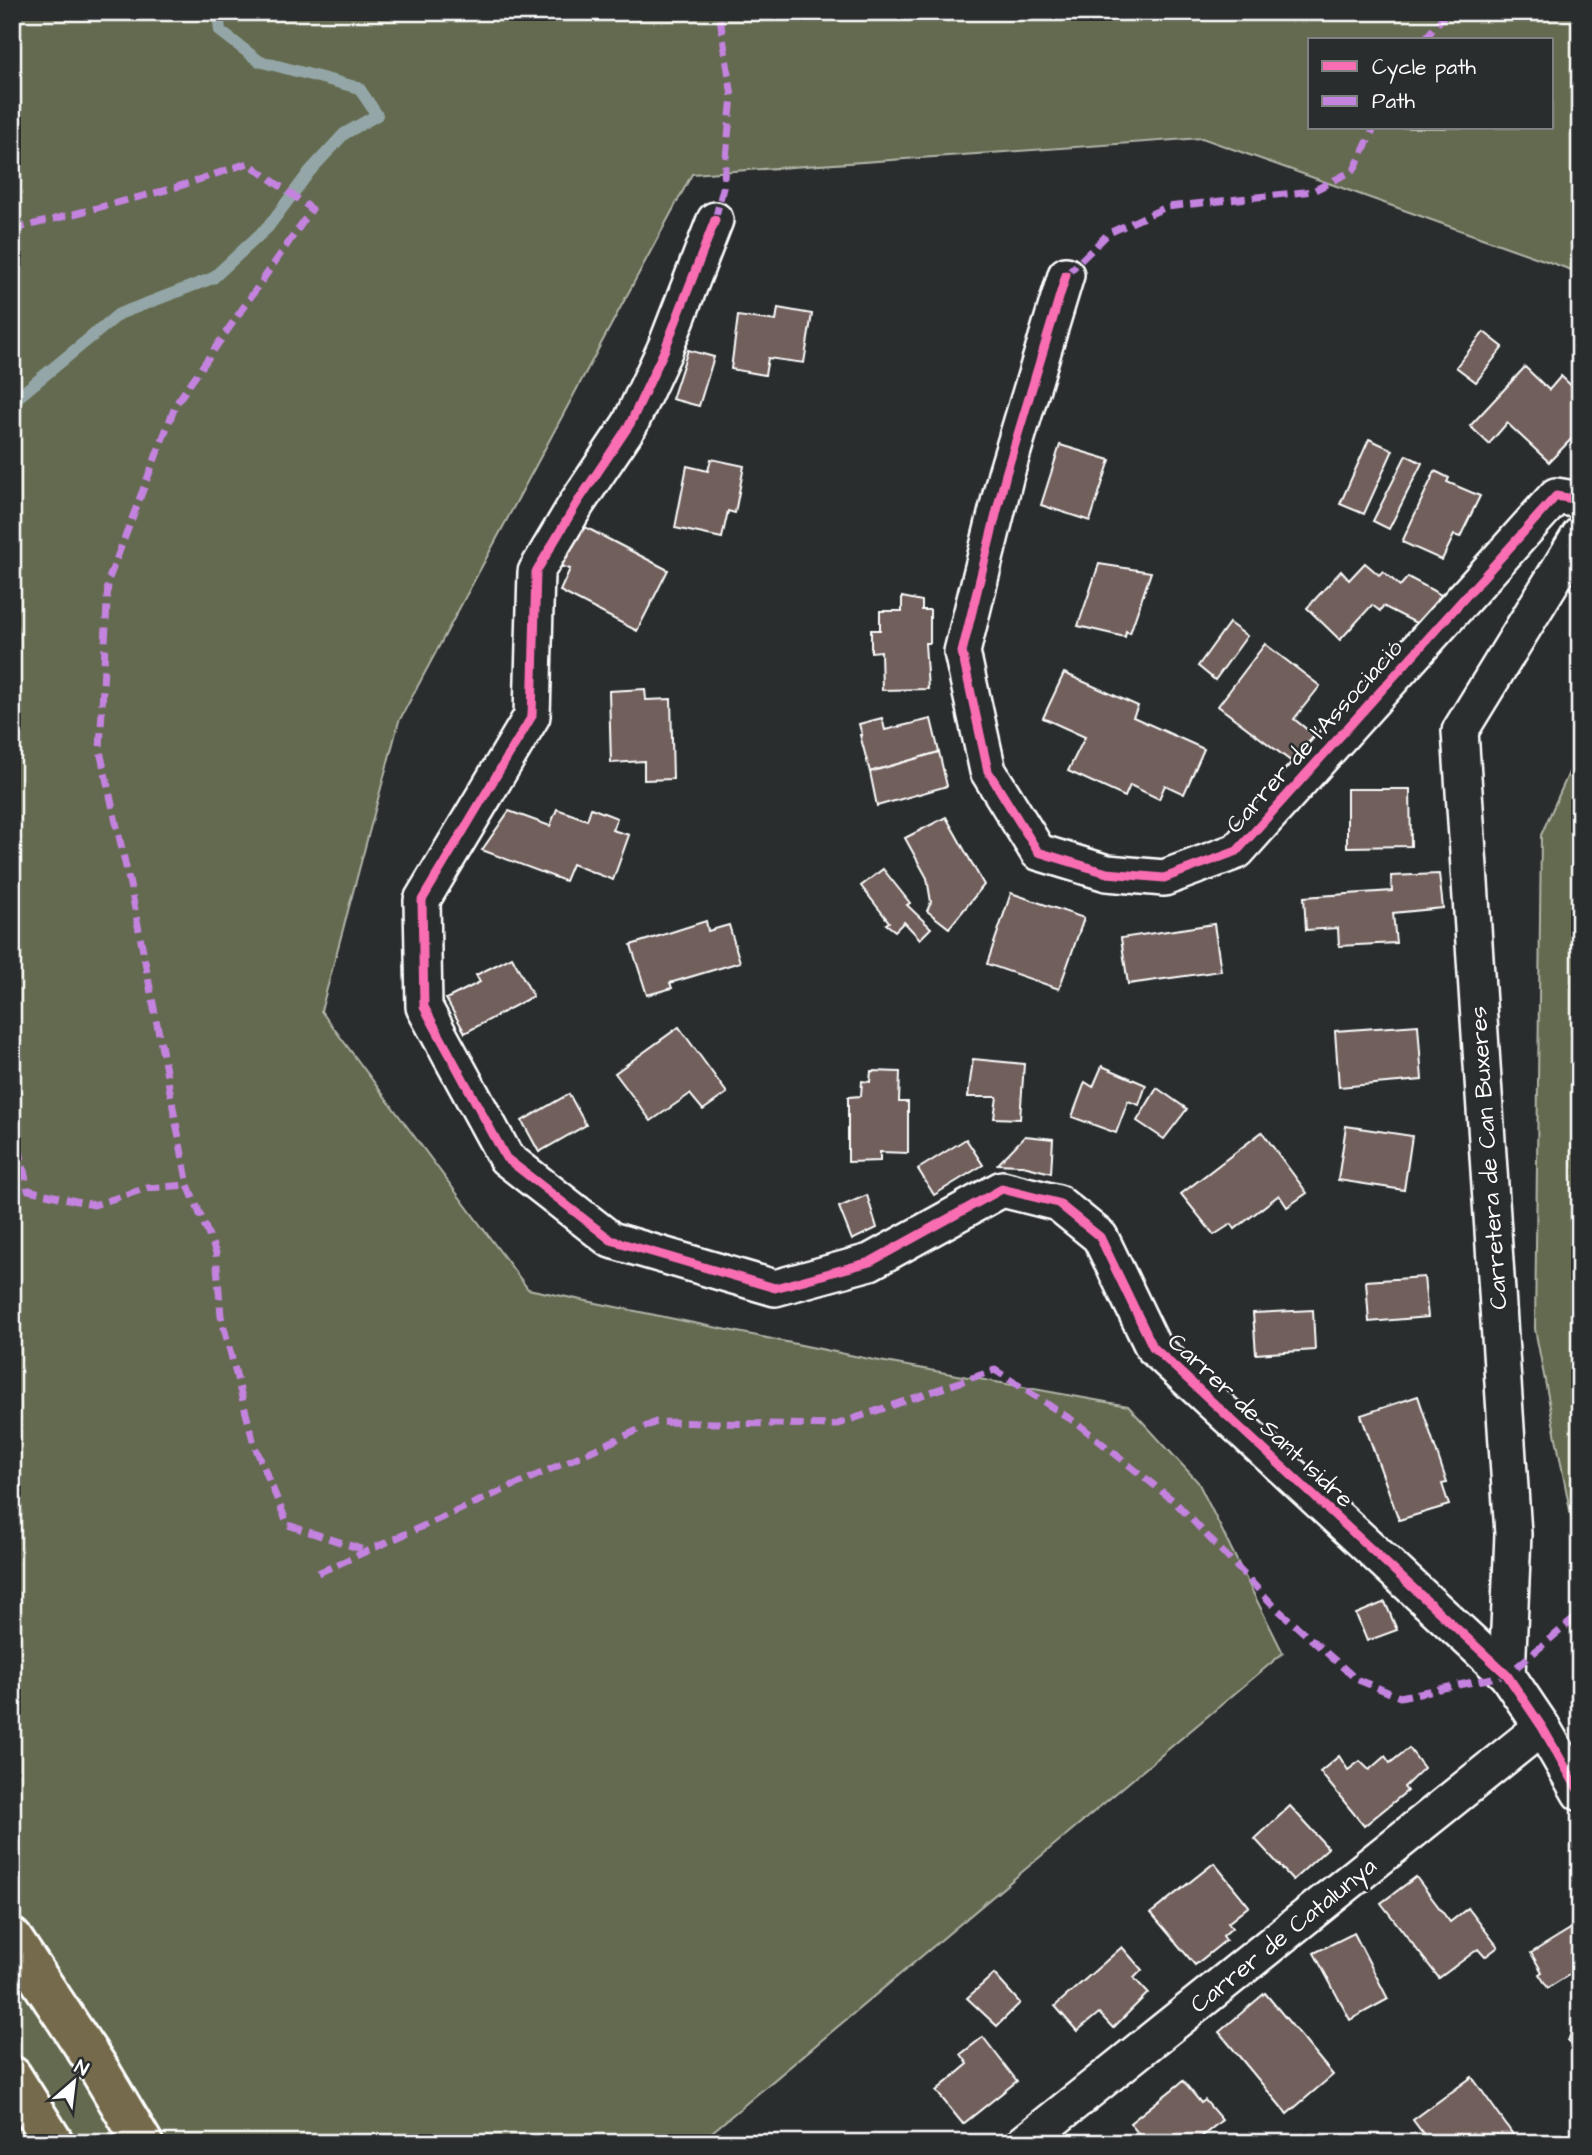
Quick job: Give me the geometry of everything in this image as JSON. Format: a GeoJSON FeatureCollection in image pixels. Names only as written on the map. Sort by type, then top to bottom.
{"type":"FeatureCollection","features":[{"type":"Feature","properties":{"kind":"highway"},"geometry":{"type":"LineString","coordinates":[[12,1938],[99,2069],[143,2143]]}},
{"type":"Feature","properties":{"kind":"highway"},"geometry":{"type":"LineString","coordinates":[[12,2076],[54,2143]]}},
{"type":"Feature","properties":{"kind":"street","name":"Carrer de Sant Isidre"},"geometry":{"type":"LineString","coordinates":[[715,220],[665,349],[630,424],[577,503],[536,572],[532,716],[422,900],[424,1007],[493,1135],[506,1158],[611,1240],[775,1288],[870,1262],[1002,1189],[1058,1203],[1100,1237],[1153,1347],[1507,1675]]}},
{"type":"Feature","properties":{"kind":"street","name":"Carrer de l'Associació"},"geometry":{"type":"LineString","coordinates":[[1066,275],[1006,474],[962,652],[988,771],[1038,852],[1107,873],[1164,878],[1237,851],[1556,496],[1580,500]]}},
{"type":"Feature","properties":{"kind":"street","name":"Carretera de Can Buxeres"},"geometry":{"type":"LineString","coordinates":[[1507,1675],[1513,1534],[1460,731],[1580,535]]}},
{"type":"Feature","properties":{"kind":"street"},"geometry":{"type":"LineString","coordinates":[[1507,1675],[1542,1727],[1580,1793]]}},
{"type":"Feature","properties":{"kind":"street","name":"Carrer de Catalunya"},"geometry":{"type":"LineString","coordinates":[[1024,2143],[1542,1727]]}},
{"type":"Feature","properties":{"kind":"green space"},"geometry":{"type":"Polygon","coordinates":[[[12,12],[1580,12],[1580,273],[1202,138],[692,174],[399,721],[321,1011],[528,1289],[874,1360],[1128,1406],[1198,1482],[1283,1653],[699,2143],[12,2143],[12,12]]]}},
{"type":"Feature","properties":{"kind":"green space"},"geometry":{"type":"Polygon","coordinates":[[[1580,748],[1580,1562],[1535,1329],[1541,835],[1580,748]]]}},
{"type":"Feature","properties":{"kind":"building"},"geometry":{"type":"Polygon","coordinates":[[[778,308],[812,314],[804,363],[768,358],[765,375],[731,369],[738,316],[776,321],[778,308]]]}},
{"type":"Feature","properties":{"kind":"building"},"geometry":{"type":"Polygon","coordinates":[[[1484,332],[1503,347],[1476,382],[1456,367],[1484,332]]]}},
{"type":"Feature","properties":{"kind":"building"},"geometry":{"type":"Polygon","coordinates":[[[688,350],[714,357],[699,406],[672,399],[688,350]]]}},
{"type":"Feature","properties":{"kind":"building"},"geometry":{"type":"Polygon","coordinates":[[[1525,367],[1549,390],[1561,376],[1580,394],[1580,430],[1549,462],[1507,423],[1489,444],[1470,426],[1525,367]]]}},
{"type":"Feature","properties":{"kind":"building"},"geometry":{"type":"Polygon","coordinates":[[[1369,439],[1393,450],[1364,514],[1340,504],[1369,439]]]}},
{"type":"Feature","properties":{"kind":"building"},"geometry":{"type":"Polygon","coordinates":[[[1060,445],[1110,460],[1090,521],[1041,505],[1060,445]]]}},
{"type":"Feature","properties":{"kind":"building"},"geometry":{"type":"Polygon","coordinates":[[[1406,455],[1422,463],[1389,529],[1373,521],[1406,455]]]}},
{"type":"Feature","properties":{"kind":"building"},"geometry":{"type":"Polygon","coordinates":[[[711,459],[744,466],[735,513],[728,511],[722,538],[675,528],[687,466],[708,471],[711,459]]]}},
{"type":"Feature","properties":{"kind":"building"},"geometry":{"type":"Polygon","coordinates":[[[1435,471],[1449,478],[1447,482],[1480,496],[1460,537],[1454,535],[1442,560],[1402,542],[1435,471]]]}},
{"type":"Feature","properties":{"kind":"building"},"geometry":{"type":"Polygon","coordinates":[[[585,527],[668,570],[637,631],[560,591],[570,569],[560,566],[572,543],[585,527]]]}},
{"type":"Feature","properties":{"kind":"building"},"geometry":{"type":"Polygon","coordinates":[[[1365,563],[1379,575],[1383,571],[1400,586],[1408,577],[1443,596],[1416,623],[1383,606],[1380,611],[1372,605],[1340,640],[1307,608],[1341,571],[1349,580],[1365,563]]]}},
{"type":"Feature","properties":{"kind":"building"},"geometry":{"type":"Polygon","coordinates":[[[1099,564],[1151,572],[1130,633],[1126,631],[1125,637],[1078,626],[1099,564]]]}},
{"type":"Feature","properties":{"kind":"building"},"geometry":{"type":"Polygon","coordinates":[[[902,597],[922,601],[922,610],[930,610],[930,643],[925,643],[928,689],[882,690],[881,651],[871,652],[871,630],[880,630],[880,611],[902,611],[902,597]]]}},
{"type":"Feature","properties":{"kind":"building"},"geometry":{"type":"Polygon","coordinates":[[[1229,623],[1247,636],[1215,680],[1198,666],[1229,623]]]}},
{"type":"Feature","properties":{"kind":"building"},"geometry":{"type":"Polygon","coordinates":[[[1265,644],[1320,686],[1294,719],[1314,735],[1292,762],[1218,706],[1265,644]]]}},
{"type":"Feature","properties":{"kind":"building"},"geometry":{"type":"Polygon","coordinates":[[[1064,673],[1138,706],[1133,717],[1204,749],[1184,794],[1165,785],[1159,799],[1130,785],[1125,797],[1068,771],[1085,737],[1043,718],[1064,673]]]}},
{"type":"Feature","properties":{"kind":"building"},"geometry":{"type":"Polygon","coordinates":[[[645,689],[646,700],[671,699],[673,779],[644,780],[644,761],[611,763],[609,691],[645,689]]]}},
{"type":"Feature","properties":{"kind":"building"},"geometry":{"type":"Polygon","coordinates":[[[882,718],[885,730],[931,719],[939,752],[870,772],[859,724],[882,718]]]}},
{"type":"Feature","properties":{"kind":"building"},"geometry":{"type":"Polygon","coordinates":[[[939,752],[947,786],[877,806],[870,772],[939,752]]]}},
{"type":"Feature","properties":{"kind":"building"},"geometry":{"type":"Polygon","coordinates":[[[1347,789],[1410,789],[1411,846],[1347,847],[1347,789]]]}},
{"type":"Feature","properties":{"kind":"building"},"geometry":{"type":"Polygon","coordinates":[[[591,808],[617,818],[612,830],[629,835],[613,880],[572,864],[565,881],[482,850],[509,811],[550,826],[557,809],[587,820],[591,808]]]}},
{"type":"Feature","properties":{"kind":"building"},"geometry":{"type":"Polygon","coordinates":[[[946,817],[984,885],[949,928],[927,911],[931,902],[927,878],[905,838],[946,817]]]}},
{"type":"Feature","properties":{"kind":"building"},"geometry":{"type":"Polygon","coordinates":[[[883,869],[910,903],[907,905],[931,928],[920,939],[904,922],[895,931],[886,924],[889,922],[861,886],[883,869]]]}},
{"type":"Feature","properties":{"kind":"building"},"geometry":{"type":"Polygon","coordinates":[[[1439,874],[1443,908],[1393,913],[1396,943],[1339,946],[1338,928],[1306,930],[1304,897],[1392,891],[1391,876],[1439,874]]]}},
{"type":"Feature","properties":{"kind":"building"},"geometry":{"type":"Polygon","coordinates":[[[1011,893],[1084,918],[1059,989],[987,964],[1011,893]]]}},
{"type":"Feature","properties":{"kind":"building"},"geometry":{"type":"Polygon","coordinates":[[[706,921],[708,931],[729,925],[740,962],[670,983],[672,988],[647,995],[631,945],[706,921]]]}},
{"type":"Feature","properties":{"kind":"building"},"geometry":{"type":"Polygon","coordinates":[[[1214,924],[1221,971],[1128,984],[1121,938],[1214,924]]]}},
{"type":"Feature","properties":{"kind":"building"},"geometry":{"type":"Polygon","coordinates":[[[512,957],[533,996],[465,1033],[446,999],[480,982],[476,975],[512,957]]]}},
{"type":"Feature","properties":{"kind":"building"},"geometry":{"type":"Polygon","coordinates":[[[1418,1025],[1422,1080],[1339,1087],[1335,1031],[1418,1025]]]}},
{"type":"Feature","properties":{"kind":"building"},"geometry":{"type":"Polygon","coordinates":[[[679,1027],[727,1093],[703,1110],[690,1094],[651,1121],[615,1073],[679,1027]]]}},
{"type":"Feature","properties":{"kind":"building"},"geometry":{"type":"Polygon","coordinates":[[[973,1059],[1024,1064],[1020,1119],[994,1118],[997,1097],[968,1097],[973,1059]]]}},
{"type":"Feature","properties":{"kind":"building"},"geometry":{"type":"Polygon","coordinates":[[[1102,1066],[1146,1085],[1139,1105],[1128,1101],[1116,1133],[1072,1117],[1085,1082],[1093,1087],[1102,1066]]]}},
{"type":"Feature","properties":{"kind":"building"},"geometry":{"type":"Polygon","coordinates":[[[871,1071],[900,1072],[899,1102],[908,1102],[908,1153],[880,1152],[880,1161],[848,1162],[848,1097],[861,1096],[862,1081],[870,1082],[871,1071]]]}},
{"type":"Feature","properties":{"kind":"building"},"geometry":{"type":"Polygon","coordinates":[[[1157,1088],[1187,1109],[1164,1139],[1137,1121],[1157,1088]]]}},
{"type":"Feature","properties":{"kind":"building"},"geometry":{"type":"Polygon","coordinates":[[[569,1094],[586,1125],[539,1152],[522,1121],[569,1094]]]}},
{"type":"Feature","properties":{"kind":"building"},"geometry":{"type":"Polygon","coordinates":[[[1346,1126],[1412,1136],[1404,1190],[1338,1180],[1346,1126]]]}},
{"type":"Feature","properties":{"kind":"building"},"geometry":{"type":"Polygon","coordinates":[[[1262,1132],[1307,1193],[1287,1207],[1279,1195],[1235,1229],[1231,1224],[1214,1235],[1181,1194],[1262,1132]]]}},
{"type":"Feature","properties":{"kind":"building"},"geometry":{"type":"Polygon","coordinates":[[[1025,1136],[1053,1139],[1051,1173],[1019,1165],[998,1164],[1025,1136]]]}},
{"type":"Feature","properties":{"kind":"building"},"geometry":{"type":"Polygon","coordinates":[[[966,1139],[983,1165],[934,1195],[918,1169],[966,1139]]]}},
{"type":"Feature","properties":{"kind":"building"},"geometry":{"type":"Polygon","coordinates":[[[867,1195],[877,1228],[852,1240],[839,1207],[867,1195]]]}},
{"type":"Feature","properties":{"kind":"building"},"geometry":{"type":"Polygon","coordinates":[[[1424,1277],[1428,1317],[1369,1322],[1366,1281],[1424,1277]]]}},
{"type":"Feature","properties":{"kind":"building"},"geometry":{"type":"Polygon","coordinates":[[[1313,1310],[1315,1350],[1256,1354],[1253,1313],[1313,1310]]]}},
{"type":"Feature","properties":{"kind":"building"},"geometry":{"type":"Polygon","coordinates":[[[1418,1396],[1447,1483],[1442,1484],[1449,1505],[1399,1520],[1361,1415],[1418,1396]]]}},
{"type":"Feature","properties":{"kind":"building"},"geometry":{"type":"Polygon","coordinates":[[[1385,1602],[1397,1630],[1367,1641],[1356,1614],[1385,1602]]]}},
{"type":"Feature","properties":{"kind":"building"},"geometry":{"type":"Polygon","coordinates":[[[1409,1748],[1424,1768],[1404,1787],[1407,1791],[1364,1826],[1320,1772],[1339,1756],[1348,1770],[1360,1761],[1369,1770],[1385,1756],[1390,1763],[1409,1748]]]}},
{"type":"Feature","properties":{"kind":"building"},"geometry":{"type":"Polygon","coordinates":[[[1290,1806],[1328,1848],[1293,1880],[1255,1839],[1290,1806]]]}},
{"type":"Feature","properties":{"kind":"building"},"geometry":{"type":"Polygon","coordinates":[[[1214,1863],[1249,1906],[1228,1923],[1232,1928],[1223,1936],[1226,1940],[1195,1965],[1151,1913],[1214,1863]]]}},
{"type":"Feature","properties":{"kind":"building"},"geometry":{"type":"Polygon","coordinates":[[[1416,1877],[1450,1922],[1468,1908],[1498,1947],[1485,1957],[1478,1949],[1439,1978],[1381,1903],[1416,1877]]]}},
{"type":"Feature","properties":{"kind":"building"},"geometry":{"type":"Polygon","coordinates":[[[1580,1923],[1580,1968],[1548,1988],[1531,1953],[1580,1923]]]}},
{"type":"Feature","properties":{"kind":"building"},"geometry":{"type":"Polygon","coordinates":[[[1354,1933],[1388,1999],[1350,2020],[1314,1953],[1354,1933]]]}},
{"type":"Feature","properties":{"kind":"building"},"geometry":{"type":"Polygon","coordinates":[[[1122,1947],[1142,1970],[1134,1978],[1148,1993],[1113,2028],[1099,2013],[1077,2031],[1055,2006],[1122,1947]]]}},
{"type":"Feature","properties":{"kind":"building"},"geometry":{"type":"Polygon","coordinates":[[[994,1974],[1020,2003],[997,2026],[967,1998],[994,1974]]]}},
{"type":"Feature","properties":{"kind":"building"},"geometry":{"type":"Polygon","coordinates":[[[1265,1993],[1333,2075],[1287,2114],[1219,2032],[1265,1993]]]}},
{"type":"Feature","properties":{"kind":"building"},"geometry":{"type":"Polygon","coordinates":[[[1580,2011],[1580,2046],[1568,2041],[1580,2011]]]}},
{"type":"Feature","properties":{"kind":"building"},"geometry":{"type":"Polygon","coordinates":[[[983,2037],[1017,2081],[963,2124],[936,2091],[968,2064],[961,2054],[983,2037]]]}},
{"type":"Feature","properties":{"kind":"building"},"geometry":{"type":"Polygon","coordinates":[[[1472,2077],[1519,2143],[1430,2143],[1413,2120],[1472,2077]]]}},
{"type":"Feature","properties":{"kind":"building"},"geometry":{"type":"Polygon","coordinates":[[[1183,2081],[1201,2103],[1205,2100],[1222,2120],[1194,2143],[1146,2143],[1130,2123],[1183,2081]]]}},
{"type":"Feature","properties":{"kind":"waterway"},"geometry":{"type":"LineString","coordinates":[[12,402],[119,314],[213,278],[268,227],[310,171],[344,134],[377,115],[359,88],[259,61],[220,31],[218,12]]}},
{"type":"Feature","properties":{"kind":"marked path"},"geometry":{"type":"LineString","coordinates":[[715,220],[723,188],[732,96],[719,12]]}},
{"type":"Feature","properties":{"kind":"marked path"},"geometry":{"type":"LineString","coordinates":[[1426,38],[1447,12]]}},
{"type":"Feature","properties":{"kind":"marked path"},"geometry":{"type":"LineString","coordinates":[[1066,275],[1109,233],[1166,207],[1313,191],[1354,170],[1373,130]]}},
{"type":"Feature","properties":{"kind":"marked path"},"geometry":{"type":"LineString","coordinates":[[12,230],[174,188],[248,163],[312,209],[176,404],[108,581],[100,751],[132,894],[188,1185]]}},
{"type":"Feature","properties":{"kind":"marked path"},"geometry":{"type":"LineString","coordinates":[[12,1126],[17,1136],[28,1190],[94,1205],[147,1188],[188,1185],[216,1253],[221,1316],[254,1444],[288,1525],[367,1551]]}},
{"type":"Feature","properties":{"kind":"marked path"},"geometry":{"type":"LineString","coordinates":[[318,1573],[656,1422],[835,1425],[995,1370],[1078,1424],[1175,1502],[1275,1607],[1356,1679],[1400,1697],[1507,1675],[1580,1614]]}},
{"type":"Feature","properties":{"kind":"cycle path"},"geometry":{"type":"LineString","coordinates":[[715,220],[665,349],[630,424],[577,503],[536,572],[532,716],[422,900],[424,1007],[506,1158],[611,1240],[775,1288],[870,1262],[1002,1189],[1058,1203],[1100,1237],[1153,1347],[1507,1675],[1542,1727],[1580,1793]]}},
{"type":"Feature","properties":{"kind":"cycle path"},"geometry":{"type":"LineString","coordinates":[[1066,275],[1006,474],[962,652],[988,771],[1038,852],[1107,873],[1164,878],[1237,851],[1556,496],[1580,500]]}}]}
